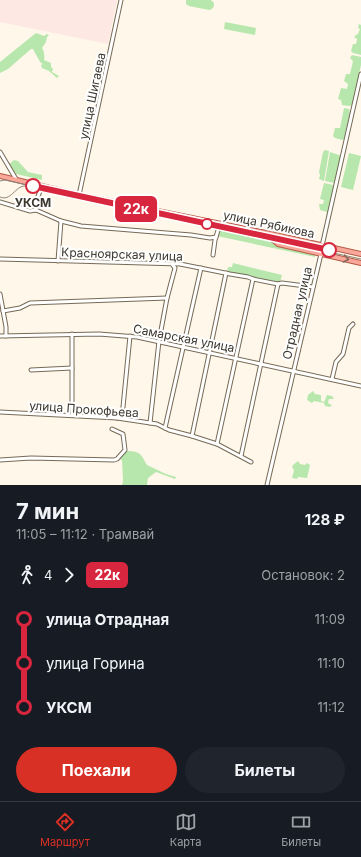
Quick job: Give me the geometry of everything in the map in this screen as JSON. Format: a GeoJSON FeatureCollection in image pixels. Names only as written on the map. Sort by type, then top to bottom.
{"type":"FeatureCollection","features":[{"type":"Feature","properties":{"kind":"main road","name":"улица Рябикова"},"geometry":{"type":"LineString","coordinates":[[0,176],[79,195],[361,254]]}},
{"type":"Feature","properties":{"kind":"main road","name":"улица Рябикова"},"geometry":{"type":"LineString","coordinates":[[264,233],[278,244],[361,262]]}},
{"type":"Feature","properties":{"kind":"main road","name":"Отрадная улица"},"geometry":{"type":"LineString","coordinates":[[321,254],[322,246]]}},
{"type":"Feature","properties":{"kind":"street","name":"улица Шигаева"},"geometry":{"type":"LineString","coordinates":[[79,195],[122,0]]}},
{"type":"Feature","properties":{"kind":"street","name":"Отрадная улица"},"geometry":{"type":"LineString","coordinates":[[322,246],[361,74]]}},
{"type":"Feature","properties":{"kind":"street"},"geometry":{"type":"LineString","coordinates":[[0,152],[16,179]]}},
{"type":"Feature","properties":{"kind":"street"},"geometry":{"type":"LineString","coordinates":[[36,210],[35,204],[42,186]]}},
{"type":"Feature","properties":{"kind":"street"},"geometry":{"type":"LineString","coordinates":[[0,202],[30,211],[36,210],[61,221],[81,226],[191,234],[210,238],[216,237]]}},
{"type":"Feature","properties":{"kind":"street"},"geometry":{"type":"LineString","coordinates":[[58,261],[61,221]]}},
{"type":"Feature","properties":{"kind":"street"},"geometry":{"type":"LineString","coordinates":[[213,255],[220,224]]}},
{"type":"Feature","properties":{"kind":"street","name":"Отрадная улица"},"geometry":{"type":"LineString","coordinates":[[267,485],[321,254]]}},
{"type":"Feature","properties":{"kind":"street","name":"Красноярская улица"},"geometry":{"type":"LineString","coordinates":[[0,259],[180,264],[226,274],[250,277],[278,284],[282,283],[313,287]]}},
{"type":"Feature","properties":{"kind":"street"},"geometry":{"type":"LineString","coordinates":[[172,264],[175,268]]}},
{"type":"Feature","properties":{"kind":"street"},"geometry":{"type":"LineString","coordinates":[[150,423],[159,341],[165,313],[166,298],[175,268],[180,264]]}},
{"type":"Feature","properties":{"kind":"street"},"geometry":{"type":"LineString","coordinates":[[166,428],[201,268]]}},
{"type":"Feature","properties":{"kind":"street"},"geometry":{"type":"LineString","coordinates":[[192,436],[226,274]]}},
{"type":"Feature","properties":{"kind":"street"},"geometry":{"type":"LineString","coordinates":[[217,444],[254,279]]}},
{"type":"Feature","properties":{"kind":"street"},"geometry":{"type":"LineString","coordinates":[[241,456],[278,284]]}},
{"type":"Feature","properties":{"kind":"street"},"geometry":{"type":"LineString","coordinates":[[0,294],[6,327],[6,336]]}},
{"type":"Feature","properties":{"kind":"street"},"geometry":{"type":"LineString","coordinates":[[3,311],[20,308],[30,303],[166,298]]}},
{"type":"Feature","properties":{"kind":"street"},"geometry":{"type":"LineString","coordinates":[[332,379],[336,362],[343,354],[349,328],[353,324]]}},
{"type":"Feature","properties":{"kind":"street"},"geometry":{"type":"LineString","coordinates":[[72,334],[72,416]]}},
{"type":"Feature","properties":{"kind":"street","name":"Самарская улица"},"geometry":{"type":"LineString","coordinates":[[0,336],[72,334],[130,336],[261,363],[361,386]]}},
{"type":"Feature","properties":{"kind":"street"},"geometry":{"type":"LineString","coordinates":[[117,418],[123,407],[130,336]]}},
{"type":"Feature","properties":{"kind":"street"},"geometry":{"type":"LineString","coordinates":[[31,370],[72,368]]}},
{"type":"Feature","properties":{"kind":"street","name":"улица Прокофьева"},"geometry":{"type":"LineString","coordinates":[[0,412],[117,418],[150,423],[217,444],[251,462]]}},
{"type":"Feature","properties":{"kind":"street"},"geometry":{"type":"LineString","coordinates":[[0,460],[31,458],[114,460],[126,450],[124,434],[112,429]]}},
{"type":"Feature","properties":{"kind":"shaded area"},"geometry":{"type":"Polygon","coordinates":[[[0,0],[117,0],[108,44],[0,22],[0,0]]]}},
{"type":"Feature","properties":{"kind":"green space"},"geometry":{"type":"Polygon","coordinates":[[[186,0],[211,0],[214,3],[214,6],[209,10],[189,6],[186,4],[186,0]]]}},
{"type":"Feature","properties":{"kind":"green space"},"geometry":{"type":"Polygon","coordinates":[[[225,22],[256,28],[255,35],[224,29],[225,22]]]}},
{"type":"Feature","properties":{"kind":"green space"},"geometry":{"type":"Polygon","coordinates":[[[359,24],[361,25],[361,55],[351,51],[353,44],[356,44],[357,39],[354,37],[358,34],[360,29],[358,28],[359,24]]]}},
{"type":"Feature","properties":{"kind":"green space"},"geometry":{"type":"Polygon","coordinates":[[[36,33],[44,36],[47,34],[49,35],[42,48],[44,60],[51,63],[51,67],[53,69],[52,72],[59,76],[57,78],[49,71],[42,68],[41,65],[43,64],[40,62],[33,49],[31,49],[8,69],[0,73],[0,62],[36,33]]]}},
{"type":"Feature","properties":{"kind":"green space"},"geometry":{"type":"Polygon","coordinates":[[[352,55],[361,57],[361,65],[352,105],[349,106],[342,105],[341,100],[338,99],[341,88],[347,89],[348,84],[344,81],[346,74],[350,74],[353,61],[350,58],[352,55]]]}},
{"type":"Feature","properties":{"kind":"green space"},"geometry":{"type":"Polygon","coordinates":[[[344,108],[349,109],[350,112],[344,139],[342,140],[333,136],[335,128],[340,128],[344,108]]]}},
{"type":"Feature","properties":{"kind":"green space"},"geometry":{"type":"Polygon","coordinates":[[[325,150],[329,151],[324,181],[319,179],[319,172],[323,152],[325,150]]]}},
{"type":"Feature","properties":{"kind":"green space"},"geometry":{"type":"Polygon","coordinates":[[[330,152],[341,156],[334,183],[325,181],[330,152]]]}},
{"type":"Feature","properties":{"kind":"green space"},"geometry":{"type":"Polygon","coordinates":[[[349,153],[361,156],[353,190],[341,187],[349,153]]]}},
{"type":"Feature","properties":{"kind":"green space"},"geometry":{"type":"Polygon","coordinates":[[[14,160],[18,161],[28,172],[42,175],[42,180],[16,174],[9,164],[14,160]]]}},
{"type":"Feature","properties":{"kind":"green space"},"geometry":{"type":"Polygon","coordinates":[[[324,183],[333,185],[334,187],[327,218],[327,212],[320,210],[319,204],[323,204],[324,200],[320,199],[324,183]]]}},
{"type":"Feature","properties":{"kind":"green space"},"geometry":{"type":"Polygon","coordinates":[[[220,229],[269,239],[277,246],[315,254],[315,257],[217,236],[220,229]]]}},
{"type":"Feature","properties":{"kind":"green space"},"geometry":{"type":"Polygon","coordinates":[[[233,263],[282,275],[280,282],[227,272],[228,267],[232,267],[233,263]]]}},
{"type":"Feature","properties":{"kind":"green space"},"geometry":{"type":"Polygon","coordinates":[[[313,391],[315,394],[321,395],[321,401],[324,402],[327,395],[332,396],[334,399],[329,399],[328,402],[332,405],[330,407],[325,406],[324,403],[314,401],[312,403],[307,400],[308,395],[313,391]]]}},
{"type":"Feature","properties":{"kind":"green space"},"geometry":{"type":"Polygon","coordinates":[[[127,451],[138,453],[142,456],[147,465],[176,477],[175,479],[156,472],[148,478],[147,485],[122,485],[122,460],[118,459],[127,451]]]}},
{"type":"Feature","properties":{"kind":"green space"},"geometry":{"type":"Polygon","coordinates":[[[298,461],[300,464],[305,465],[307,463],[310,465],[307,478],[292,478],[294,470],[292,467],[298,461]]]}},
{"type":"Feature","properties":{"kind":"tram line"},"geometry":{"type":"LineString","coordinates":[[0,181],[5,180],[27,185]]}},
{"type":"Feature","properties":{"kind":"tram line"},"geometry":{"type":"LineString","coordinates":[[0,197],[4,198],[10,196],[18,188],[25,186],[361,259]]}},
{"type":"Feature","properties":{"kind":"tram line","name":"22к"},"geometry":{"type":"LineString","coordinates":[[33,186],[329,250]]}},
{"type":"Feature","properties":{"kind":"place","name":"УКСМ"},"geometry":{"type":"Point","coordinates":[33,186]}}]}
